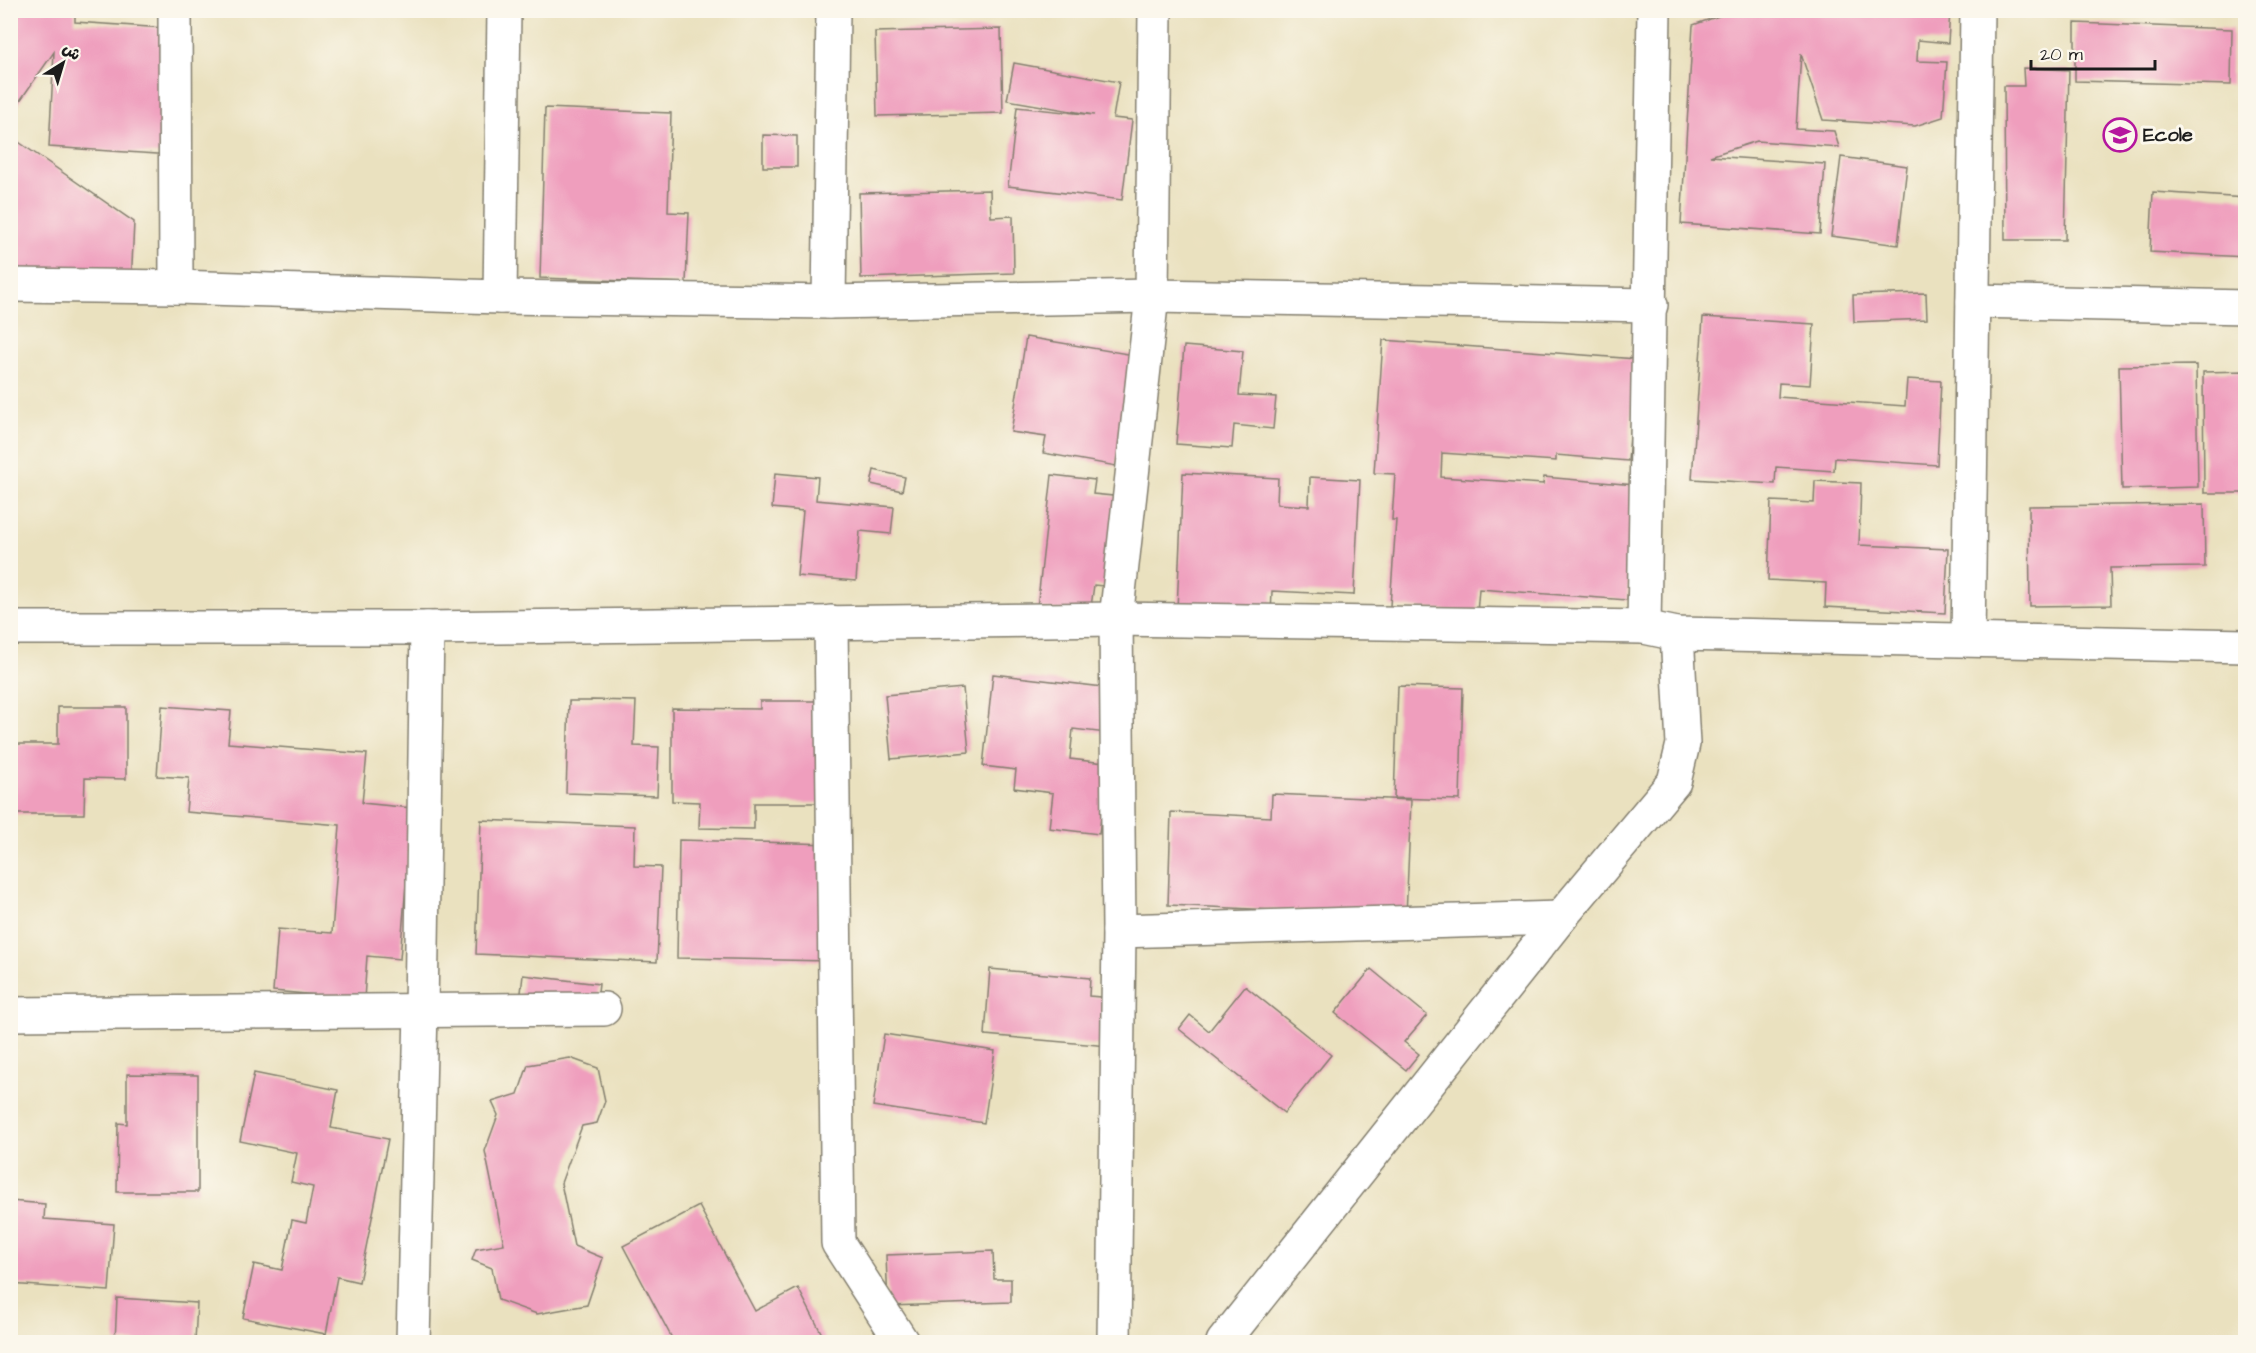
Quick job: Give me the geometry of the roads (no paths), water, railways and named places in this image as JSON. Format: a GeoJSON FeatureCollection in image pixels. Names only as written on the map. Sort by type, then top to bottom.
{"type":"FeatureCollection","features":[{"type":"Feature","properties":{"kind":"street"},"geometry":{"type":"LineString","coordinates":[[175,10],[176,287]]}},
{"type":"Feature","properties":{"kind":"street"},"geometry":{"type":"LineString","coordinates":[[500,297],[504,10]]}},
{"type":"Feature","properties":{"kind":"street"},"geometry":{"type":"LineString","coordinates":[[829,302],[833,10]]}},
{"type":"Feature","properties":{"kind":"street"},"geometry":{"type":"LineString","coordinates":[[1114,1342],[1119,931],[1116,619],[1152,296],[1155,10]]}},
{"type":"Feature","properties":{"kind":"street"},"geometry":{"type":"LineString","coordinates":[[1644,627],[1654,10]]}},
{"type":"Feature","properties":{"kind":"street"},"geometry":{"type":"LineString","coordinates":[[1968,639],[1977,10]]}},
{"type":"Feature","properties":{"kind":"street"},"geometry":{"type":"LineString","coordinates":[[10,285],[176,287],[500,297],[829,302],[1152,296],[1651,305]]}},
{"type":"Feature","properties":{"kind":"street"},"geometry":{"type":"LineString","coordinates":[[1973,301],[2246,307]]}},
{"type":"Feature","properties":{"kind":"street"},"geometry":{"type":"LineString","coordinates":[[10,628],[428,627],[1116,619],[1644,627],[1677,634],[2246,646]]}},
{"type":"Feature","properties":{"kind":"street"},"geometry":{"type":"LineString","coordinates":[[831,622],[838,1243],[902,1342]]}},
{"type":"Feature","properties":{"kind":"street"},"geometry":{"type":"LineString","coordinates":[[413,1342],[428,627]]}},
{"type":"Feature","properties":{"kind":"street"},"geometry":{"type":"LineString","coordinates":[[1223,1342],[1560,918],[1674,782],[1683,744],[1677,634]]}},
{"type":"Feature","properties":{"kind":"street"},"geometry":{"type":"LineString","coordinates":[[1119,931],[1560,918]]}},
{"type":"Feature","properties":{"kind":"street"},"geometry":{"type":"LineString","coordinates":[[10,1014],[604,1009]]}},
{"type":"Feature","properties":{"kind":"place","name":"Ecole"},"geometry":{"type":"Point","coordinates":[2120,135]}}]}
